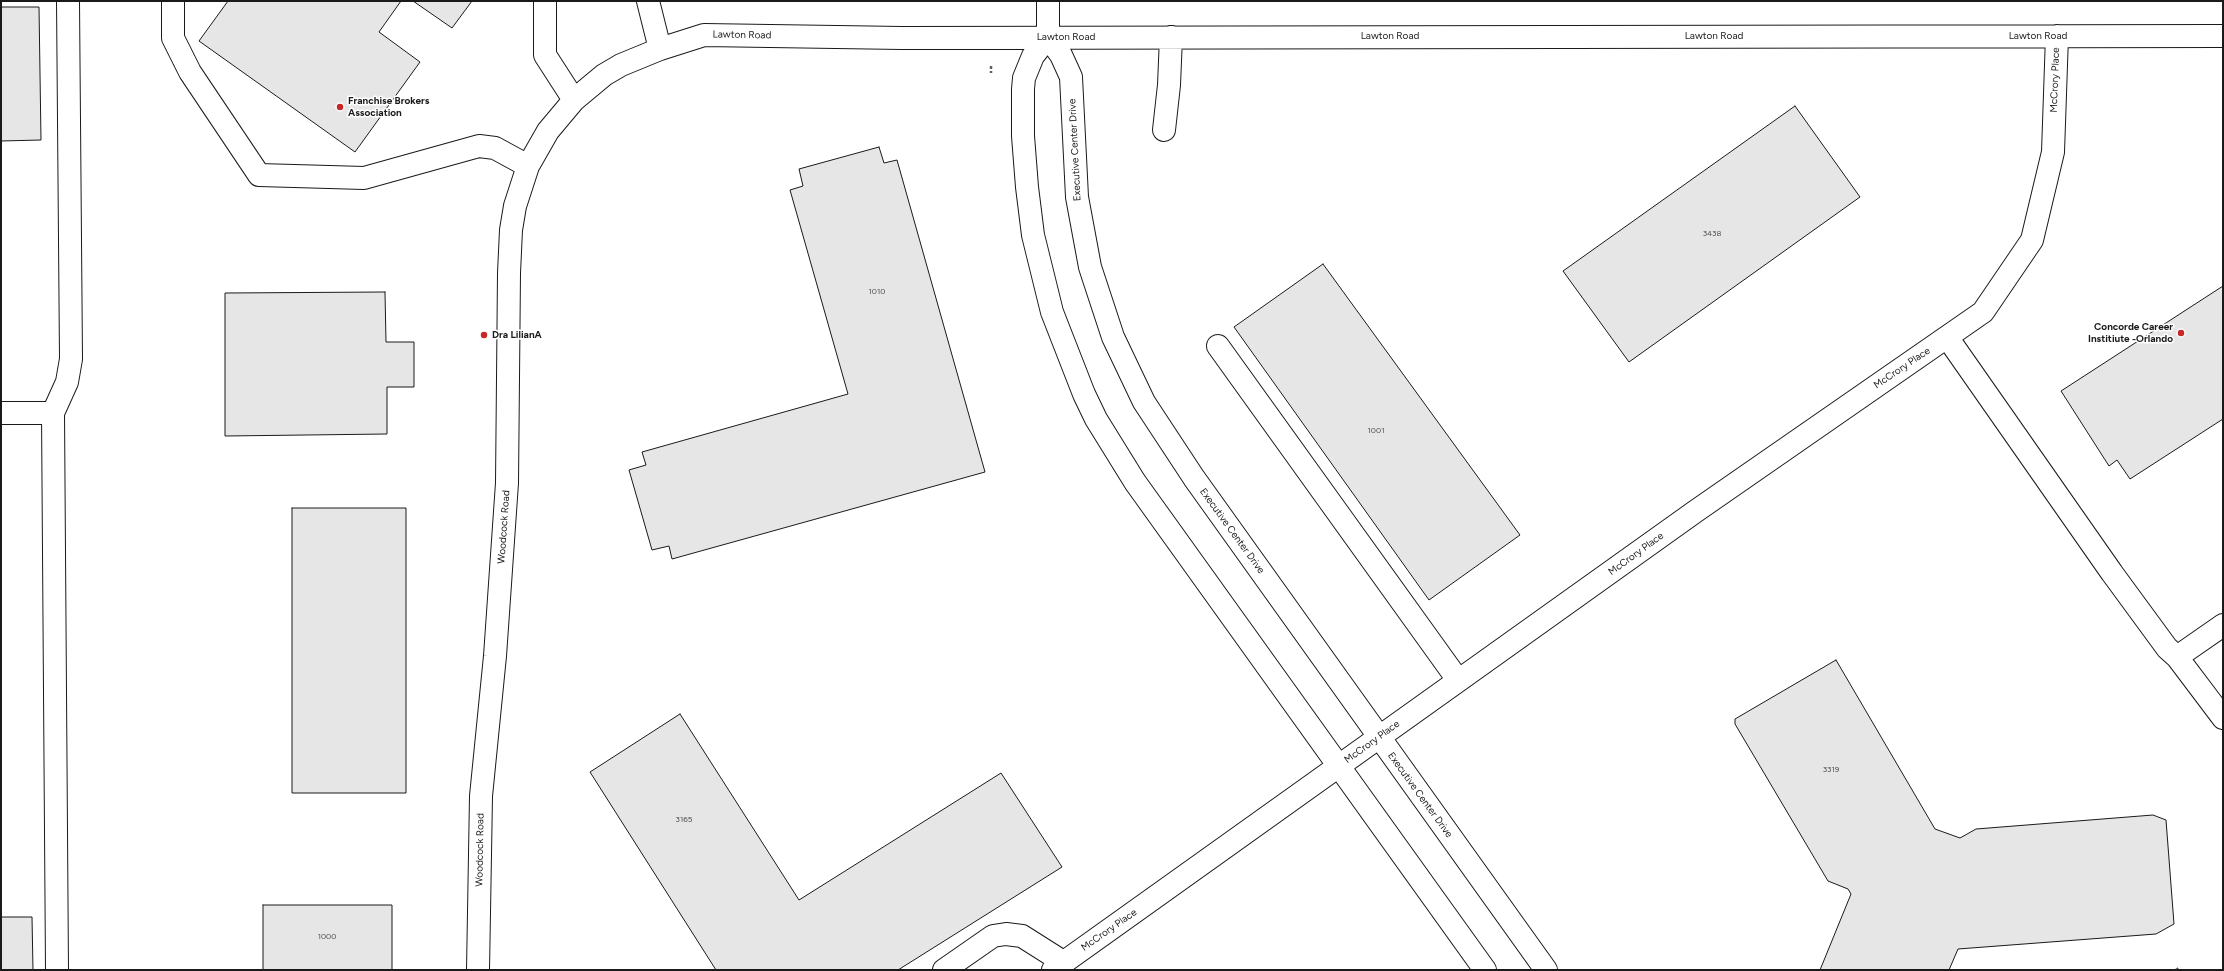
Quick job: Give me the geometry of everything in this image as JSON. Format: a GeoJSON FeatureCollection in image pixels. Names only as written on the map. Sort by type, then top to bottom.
{"type":"FeatureCollection","features":[{"type":"Feature","properties":{"kind":"street"},"geometry":{"type":"LineString","coordinates":[[57,970],[53,412],[67,382],[71,359],[68,1]]}},
{"type":"Feature","properties":{"kind":"street"},"geometry":{"type":"LineString","coordinates":[[173,1],[173,38],[190,72],[259,175],[364,178],[479,146],[495,148],[528,166]]}},
{"type":"Feature","properties":{"kind":"street"},"geometry":{"type":"LineString","coordinates":[[545,1],[545,55],[574,100]]}},
{"type":"Feature","properties":{"kind":"street"},"geometry":{"type":"LineString","coordinates":[[648,1],[660,49]]}},
{"type":"Feature","properties":{"kind":"street"},"geometry":{"type":"LineString","coordinates":[[1048,1],[1048,37],[1033,56],[1024,78],[1024,149],[1030,210],[1038,259],[1052,312],[1073,369],[1096,419],[1135,482],[1340,765],[1485,970]]}},
{"type":"Feature","properties":{"kind":"street","name":"Lawton Road"},"geometry":{"type":"LineString","coordinates":[[574,100],[604,75],[627,62],[660,49],[704,35],[1048,37],[2223,36]]}},
{"type":"Feature","properties":{"kind":"street"},"geometry":{"type":"LineString","coordinates":[[1164,130],[1169,85],[1171,36]]}},
{"type":"Feature","properties":{"kind":"street","name":"McCrory Place"},"geometry":{"type":"LineString","coordinates":[[1058,966],[1769,460],[1983,312],[2032,240],[2053,152],[2057,36]]}},
{"type":"Feature","properties":{"kind":"street","name":"Executive Center Drive"},"geometry":{"type":"LineString","coordinates":[[1048,37],[1061,55],[1071,77],[1075,174],[1084,244],[1105,313],[1133,381],[1168,440],[1546,970]]}},
{"type":"Feature","properties":{"kind":"street","name":"Woodcock Road"},"geometry":{"type":"LineString","coordinates":[[478,970],[480,796],[495,656],[507,483],[509,252],[515,206],[528,166],[548,132],[574,100]]}},
{"type":"Feature","properties":{"kind":"street"},"geometry":{"type":"LineString","coordinates":[[1947,337],[2167,648],[2177,657],[2223,717]]}},
{"type":"Feature","properties":{"kind":"street"},"geometry":{"type":"LineString","coordinates":[[1218,346],[1458,680]]}},
{"type":"Feature","properties":{"kind":"street"},"geometry":{"type":"LineString","coordinates":[[1,413],[53,412]]}},
{"type":"Feature","properties":{"kind":"street"},"geometry":{"type":"LineString","coordinates":[[2177,657],[2223,624]]}},
{"type":"Feature","properties":{"kind":"street"},"geometry":{"type":"LineString","coordinates":[[944,970],[993,936],[1006,934],[1022,936],[1058,966]]}},
{"type":"Feature","properties":{"kind":"path"},"geometry":{"type":"LineString","coordinates":[[2176,970],[2180,967]]}},
{"type":"Feature","properties":{"kind":"building","name":"Franchise Brokers Association"},"geometry":{"type":"Polygon","coordinates":[[[228,1],[401,1],[379,32],[420,62],[355,152],[199,41],[228,1]]]}},
{"type":"Feature","properties":{"kind":"building"},"geometry":{"type":"Polygon","coordinates":[[[413,1],[472,1],[452,28],[413,1]]]}},
{"type":"Feature","properties":{"kind":"building"},"geometry":{"type":"Polygon","coordinates":[[[1,7],[39,7],[41,140],[1,141],[1,7]]]}},
{"type":"Feature","properties":{"kind":"building"},"geometry":{"type":"Polygon","coordinates":[[[1795,106],[1860,197],[1629,362],[1563,271],[1795,106]]]}},
{"type":"Feature","properties":{"kind":"building"},"geometry":{"type":"Polygon","coordinates":[[[879,147],[884,163],[897,160],[985,472],[672,559],[669,546],[652,550],[629,470],[646,465],[642,452],[848,394],[790,190],[803,186],[799,169],[879,147]]]}},
{"type":"Feature","properties":{"kind":"building"},"geometry":{"type":"Polygon","coordinates":[[[1323,264],[1520,535],[1429,600],[1234,327],[1323,264]]]}},
{"type":"Feature","properties":{"kind":"building","name":"Concorde Career Institiute -Orlando"},"geometry":{"type":"Polygon","coordinates":[[[2223,286],[2223,419],[2130,479],[2117,460],[2109,466],[2061,391],[2223,286]]]}},
{"type":"Feature","properties":{"kind":"building"},"geometry":{"type":"Polygon","coordinates":[[[385,292],[386,342],[414,342],[414,387],[387,387],[387,434],[225,436],[225,293],[385,292]]]}},
{"type":"Feature","properties":{"kind":"building"},"geometry":{"type":"Polygon","coordinates":[[[292,508],[406,508],[406,793],[292,793],[292,508]]]}},
{"type":"Feature","properties":{"kind":"building"},"geometry":{"type":"Polygon","coordinates":[[[1836,660],[1935,829],[1960,838],[1976,829],[2153,815],[2166,820],[2174,924],[2156,934],[1958,949],[1949,970],[1820,970],[1851,894],[1848,889],[1828,881],[1735,724],[1735,719],[1836,660]]]}},
{"type":"Feature","properties":{"kind":"building"},"geometry":{"type":"Polygon","coordinates":[[[680,714],[799,900],[1001,773],[1062,867],[898,970],[716,970],[590,772],[680,714]]]}},
{"type":"Feature","properties":{"kind":"building"},"geometry":{"type":"Polygon","coordinates":[[[263,905],[392,905],[392,970],[263,970],[263,905]]]}},
{"type":"Feature","properties":{"kind":"building"},"geometry":{"type":"Polygon","coordinates":[[[1,917],[32,917],[33,970],[1,970],[1,917]]]}},
{"type":"Feature","properties":{"kind":"place","name":"Franchise Brokers Association"},"geometry":{"type":"Point","coordinates":[340,107]}},
{"type":"Feature","properties":{"kind":"place","name":"Concorde Career Institiute -Orlando"},"geometry":{"type":"Point","coordinates":[2181,333]}},
{"type":"Feature","properties":{"kind":"place","name":"Dra LilianA"},"geometry":{"type":"Point","coordinates":[484,335]}}]}
